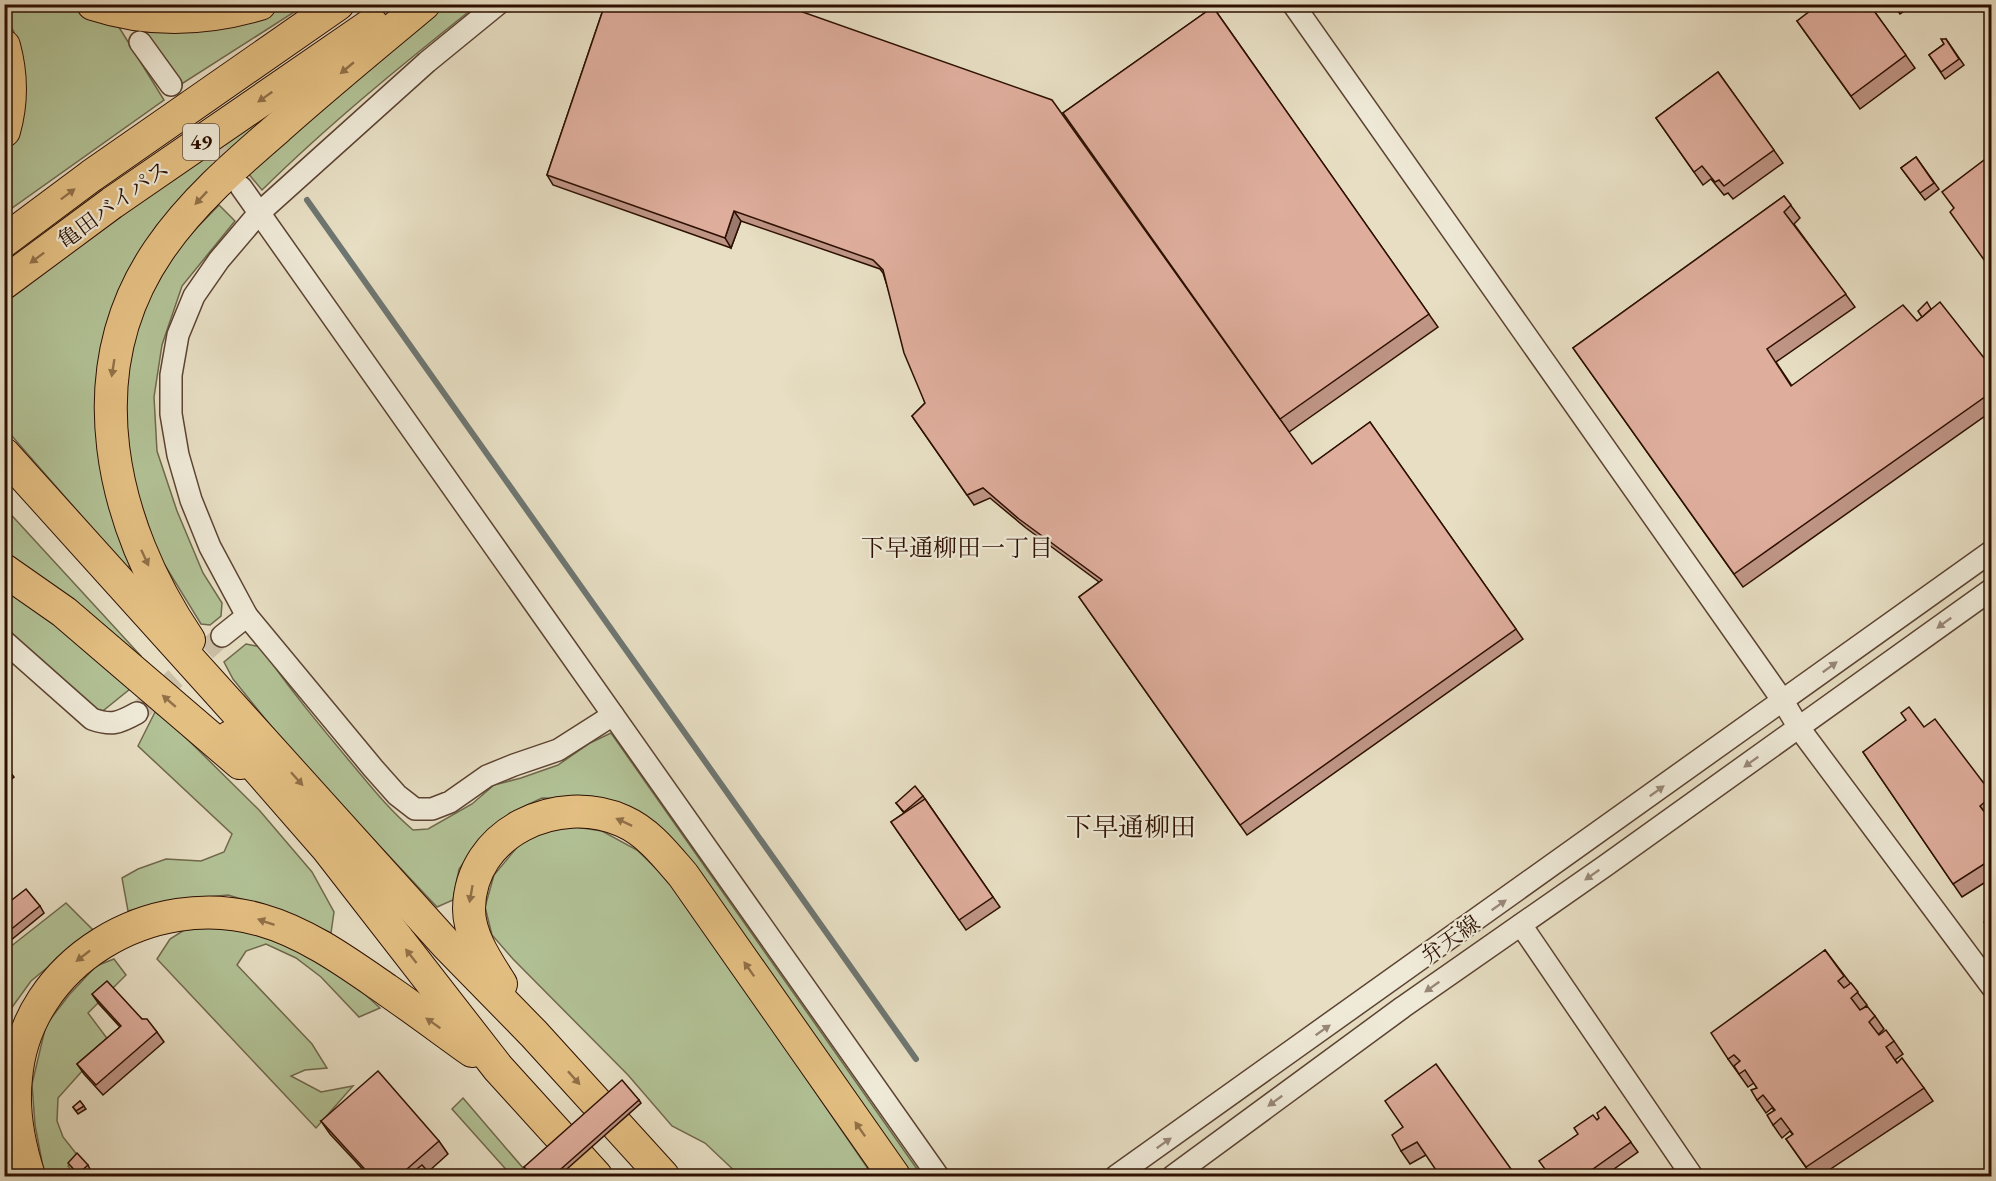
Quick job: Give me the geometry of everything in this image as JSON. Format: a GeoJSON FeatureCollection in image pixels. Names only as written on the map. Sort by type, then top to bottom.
{"type":"FeatureCollection","features":[{"type":"Feature","properties":{"kind":"highway"},"geometry":{"type":"LineString","coordinates":[[93,4],[140,15],[176,17],[210,15],[260,4]]}},
{"type":"Feature","properties":{"kind":"highway","name":"亀田バイパス"},"geometry":{"type":"LineString","coordinates":[[4,241],[91,177],[338,4]]}},
{"type":"Feature","properties":{"kind":"highway","name":"亀田バイパス"},"geometry":{"type":"LineString","coordinates":[[4,283],[112,203],[400,4]]}},
{"type":"Feature","properties":{"kind":"highway"},"geometry":{"type":"LineString","coordinates":[[264,742],[186,635],[146,561],[132,528],[121,493],[111,431],[110,400],[118,340],[128,310],[147,270],[178,224],[202,197],[314,96],[424,4]]}},
{"type":"Feature","properties":{"kind":"highway"},"geometry":{"type":"LineString","coordinates":[[4,46],[9,64],[11,91],[4,131]]}},
{"type":"Feature","properties":{"kind":"highway"},"geometry":{"type":"LineString","coordinates":[[4,454],[447,945],[534,1034],[663,1176]]}},
{"type":"Feature","properties":{"kind":"highway"},"geometry":{"type":"LineString","coordinates":[[4,483],[138,629],[292,808],[356,884],[498,1068],[597,1176]]}},
{"type":"Feature","properties":{"kind":"highway"},"geometry":{"type":"LineString","coordinates":[[4,570],[63,612],[292,808]]}},
{"type":"Feature","properties":{"kind":"highway"},"geometry":{"type":"LineString","coordinates":[[534,1034],[489,967],[479,947],[469,912],[474,878],[494,846],[524,823],[560,812],[581,810],[602,813],[624,821],[642,832],[660,848],[683,875],[894,1176]]}},
{"type":"Feature","properties":{"kind":"highway"},"geometry":{"type":"LineString","coordinates":[[29,1176],[19,1142],[15,1111],[16,1077],[23,1045],[35,1014],[53,987],[74,963],[121,931],[149,921],[207,913],[234,914],[261,920],[291,931],[364,974],[498,1068]]}},
{"type":"Feature","properties":{"kind":"street"},"geometry":{"type":"LineString","coordinates":[[498,4],[427,62],[259,213],[219,260],[194,296],[178,335],[171,375],[171,414],[178,455],[191,500],[210,547],[247,616],[373,768],[397,795],[415,808],[432,809],[450,802],[487,776],[558,750],[613,715]]}},
{"type":"Feature","properties":{"kind":"street"},"geometry":{"type":"LineString","coordinates":[[1293,4],[1783,701],[1799,728],[1992,987]]}},
{"type":"Feature","properties":{"kind":"street"},"geometry":{"type":"LineString","coordinates":[[140,42],[171,85]]}},
{"type":"Feature","properties":{"kind":"street"},"geometry":{"type":"LineString","coordinates":[[241,187],[938,1176]]}},
{"type":"Feature","properties":{"kind":"street","name":"弁天線"},"geometry":{"type":"LineString","coordinates":[[1116,1176],[1992,551]]}},
{"type":"Feature","properties":{"kind":"street","name":"弁天線"},"geometry":{"type":"LineString","coordinates":[[1173,1176],[1403,1007],[1992,589]]}},
{"type":"Feature","properties":{"kind":"street"},"geometry":{"type":"LineString","coordinates":[[222,636],[247,616]]}},
{"type":"Feature","properties":{"kind":"street"},"geometry":{"type":"LineString","coordinates":[[4,641],[92,719],[107,724],[122,721],[137,712]]}},
{"type":"Feature","properties":{"kind":"street"},"geometry":{"type":"LineString","coordinates":[[1521,925],[1692,1176]]}},
{"type":"Feature","properties":{"kind":"green space"},"geometry":{"type":"Polygon","coordinates":[[[5,5],[58,5],[117,24],[164,100],[5,213],[5,155],[18,122],[24,88],[14,32],[5,17],[5,5]]]}},
{"type":"Feature","properties":{"kind":"green space"},"geometry":{"type":"Polygon","coordinates":[[[282,5],[298,5],[299,9],[180,85],[130,20],[215,21],[282,5]]]}},
{"type":"Feature","properties":{"kind":"green space"},"geometry":{"type":"Polygon","coordinates":[[[445,5],[477,5],[340,118],[262,190],[247,172],[411,30],[445,5]]]}},
{"type":"Feature","properties":{"kind":"green space"},"geometry":{"type":"Polygon","coordinates":[[[264,115],[269,121],[115,306],[99,361],[99,427],[137,561],[127,568],[5,428],[4,299],[264,115]]]}},
{"type":"Feature","properties":{"kind":"green space"},"geometry":{"type":"Polygon","coordinates":[[[219,205],[235,221],[182,286],[162,345],[154,397],[157,451],[177,511],[203,573],[222,603],[221,616],[210,625],[201,624],[158,554],[129,468],[120,414],[127,348],[143,305],[183,242],[219,205]]]}},
{"type":"Feature","properties":{"kind":"green space"},"geometry":{"type":"Polygon","coordinates":[[[4,507],[141,656],[134,660],[5,557],[4,507]]]}},
{"type":"Feature","properties":{"kind":"green space"},"geometry":{"type":"Polygon","coordinates":[[[5,586],[38,610],[130,689],[99,714],[5,633],[5,586]]]}},
{"type":"Feature","properties":{"kind":"green space"},"geometry":{"type":"Polygon","coordinates":[[[246,644],[261,647],[336,744],[387,805],[413,830],[428,829],[472,804],[494,785],[558,765],[590,743],[611,733],[922,1176],[906,1176],[633,811],[610,800],[542,798],[510,813],[481,840],[459,869],[453,900],[437,907],[296,757],[233,679],[224,662],[246,644]]]}},
{"type":"Feature","properties":{"kind":"green space"},"geometry":{"type":"Polygon","coordinates":[[[155,712],[173,725],[260,811],[312,872],[334,912],[331,933],[285,912],[228,895],[174,900],[128,911],[122,878],[138,869],[166,859],[201,861],[224,852],[232,834],[138,746],[155,712]]]}},
{"type":"Feature","properties":{"kind":"green space"},"geometry":{"type":"Polygon","coordinates":[[[569,826],[602,831],[637,850],[674,886],[873,1176],[740,1176],[705,1143],[672,1126],[628,1075],[492,935],[485,907],[494,875],[519,845],[544,832],[569,826]]]}},
{"type":"Feature","properties":{"kind":"green space"},"geometry":{"type":"Polygon","coordinates":[[[66,903],[93,930],[31,981],[5,1017],[5,951],[66,903]]]}},
{"type":"Feature","properties":{"kind":"green space"},"geometry":{"type":"Polygon","coordinates":[[[189,927],[228,928],[300,950],[348,979],[380,1008],[359,1017],[321,977],[296,958],[266,944],[246,951],[237,965],[312,1044],[327,1068],[305,1070],[291,1076],[321,1092],[353,1086],[316,1128],[157,959],[170,939],[189,927]]]}},
{"type":"Feature","properties":{"kind":"green space"},"geometry":{"type":"Polygon","coordinates":[[[114,959],[126,975],[88,1013],[109,1041],[58,1098],[57,1121],[63,1137],[78,1156],[68,1166],[77,1176],[48,1176],[43,1167],[35,1125],[32,1084],[46,1025],[69,995],[96,966],[114,959]]]}},
{"type":"Feature","properties":{"kind":"green space"},"geometry":{"type":"Polygon","coordinates":[[[463,1098],[523,1168],[521,1173],[524,1176],[512,1176],[452,1109],[463,1098]]]}},
{"type":"Feature","properties":{"kind":"building"},"geometry":{"type":"Polygon","coordinates":[[[605,4],[780,4],[1052,100],[1312,464],[1370,422],[1516,629],[1240,825],[1079,597],[1102,580],[1019,519],[983,488],[967,495],[912,416],[925,403],[904,353],[883,270],[873,260],[734,211],[725,238],[547,175],[605,4]]]}},
{"type":"Feature","properties":{"kind":"building"},"geometry":{"type":"Polygon","coordinates":[[[1819,4],[1869,4],[1906,55],[1851,96],[1797,21],[1819,4]]]}},
{"type":"Feature","properties":{"kind":"building"},"geometry":{"type":"Polygon","coordinates":[[[1213,7],[1429,314],[1280,419],[1063,113],[1213,7]]]}},
{"type":"Feature","properties":{"kind":"building"},"geometry":{"type":"Polygon","coordinates":[[[1941,39],[1946,39],[1959,59],[1941,72],[1929,55],[1944,44],[1941,39]]]}},
{"type":"Feature","properties":{"kind":"building"},"geometry":{"type":"Polygon","coordinates":[[[1718,72],[1774,150],[1724,186],[1719,180],[1715,182],[1702,166],[1694,172],[1656,118],[1718,72]]]}},
{"type":"Feature","properties":{"kind":"building"},"geometry":{"type":"Polygon","coordinates":[[[1992,154],[1992,271],[1950,212],[1954,208],[1942,192],[1992,154]]]}},
{"type":"Feature","properties":{"kind":"building"},"geometry":{"type":"Polygon","coordinates":[[[1916,157],[1934,183],[1920,193],[1901,168],[1916,157]]]}},
{"type":"Feature","properties":{"kind":"building"},"geometry":{"type":"Polygon","coordinates":[[[1784,196],[1791,205],[1784,212],[1846,294],[1767,349],[1791,386],[1903,305],[1917,321],[1940,302],[1992,368],[1992,386],[1987,390],[1989,394],[1734,574],[1573,348],[1784,196]]]}},
{"type":"Feature","properties":{"kind":"building"},"geometry":{"type":"Polygon","coordinates":[[[1927,302],[1931,309],[1922,317],[1918,311],[1927,302]]]}},
{"type":"Feature","properties":{"kind":"building"},"geometry":{"type":"Polygon","coordinates":[[[1909,707],[1924,727],[1935,719],[1992,794],[1980,806],[1992,822],[1992,859],[1953,884],[1863,752],[1906,720],[1901,713],[1909,707]]]}},
{"type":"Feature","properties":{"kind":"building"},"geometry":{"type":"Polygon","coordinates":[[[915,786],[923,796],[904,812],[896,803],[915,786]]]}},
{"type":"Feature","properties":{"kind":"building"},"geometry":{"type":"Polygon","coordinates":[[[925,799],[993,897],[959,920],[891,822],[925,799]]]}},
{"type":"Feature","properties":{"kind":"building"},"geometry":{"type":"Polygon","coordinates":[[[26,889],[40,906],[4,935],[4,906],[26,889]]]}},
{"type":"Feature","properties":{"kind":"building"},"geometry":{"type":"Polygon","coordinates":[[[1992,916],[1992,931],[1984,922],[1992,916]]]}},
{"type":"Feature","properties":{"kind":"building"},"geometry":{"type":"Polygon","coordinates":[[[1825,950],[1844,976],[1838,981],[1844,988],[1851,983],[1858,992],[1851,998],[1860,1010],[1867,1006],[1875,1016],[1869,1022],[1879,1035],[1886,1030],[1894,1041],[1886,1047],[1897,1063],[1902,1058],[1924,1088],[1806,1167],[1786,1139],[1793,1134],[1781,1118],[1773,1125],[1767,1115],[1775,1110],[1763,1095],[1757,1100],[1751,1090],[1757,1088],[1745,1070],[1739,1074],[1734,1066],[1740,1061],[1734,1055],[1728,1059],[1711,1033],[1825,950]]]}},
{"type":"Feature","properties":{"kind":"building"},"geometry":{"type":"Polygon","coordinates":[[[107,981],[142,1019],[147,1019],[157,1032],[96,1085],[77,1064],[121,1026],[92,994],[107,981]]]}},
{"type":"Feature","properties":{"kind":"building"},"geometry":{"type":"Polygon","coordinates":[[[1436,1064],[1516,1176],[1440,1176],[1417,1142],[1401,1151],[1392,1135],[1403,1127],[1385,1101],[1436,1064]]]}},
{"type":"Feature","properties":{"kind":"building"},"geometry":{"type":"Polygon","coordinates":[[[378,1071],[439,1141],[399,1176],[371,1176],[321,1121],[378,1071]]]}},
{"type":"Feature","properties":{"kind":"building"},"geometry":{"type":"Polygon","coordinates":[[[622,1080],[639,1100],[553,1176],[533,1176],[524,1167],[622,1080]]]}},
{"type":"Feature","properties":{"kind":"building"},"geometry":{"type":"Polygon","coordinates":[[[80,1101],[84,1106],[76,1111],[73,1107],[80,1101]]]}},
{"type":"Feature","properties":{"kind":"building"},"geometry":{"type":"Polygon","coordinates":[[[1605,1107],[1631,1142],[1583,1176],[1550,1176],[1539,1161],[1578,1134],[1574,1128],[1593,1115],[1597,1120],[1599,1118],[1597,1113],[1605,1107]]]}},
{"type":"Feature","properties":{"kind":"building"},"geometry":{"type":"Polygon","coordinates":[[[77,1153],[88,1165],[78,1174],[68,1163],[77,1153]]]}},
{"type":"Feature","properties":{"kind":"building"},"geometry":{"type":"Polygon","coordinates":[[[422,1165],[432,1176],[408,1176],[422,1165]]]}},
{"type":"Feature","properties":{"kind":"waterway"},"geometry":{"type":"LineString","coordinates":[[307,200],[916,1059]]}},
{"type":"Feature","properties":{"kind":"tunnel"},"geometry":{"type":"LineString","coordinates":[[180,99],[236,179]]}},
{"type":"Feature","properties":{"kind":"tunnel"},"geometry":{"type":"LineString","coordinates":[[137,713],[222,636]]}},
{"type":"Feature","properties":{"kind":"district","name":"下早通柳田一丁目"},"geometry":{"type":"Point","coordinates":[957,548]}},
{"type":"Feature","properties":{"kind":"district","name":"下早通柳田"},"geometry":{"type":"Point","coordinates":[1131,827]}}]}
